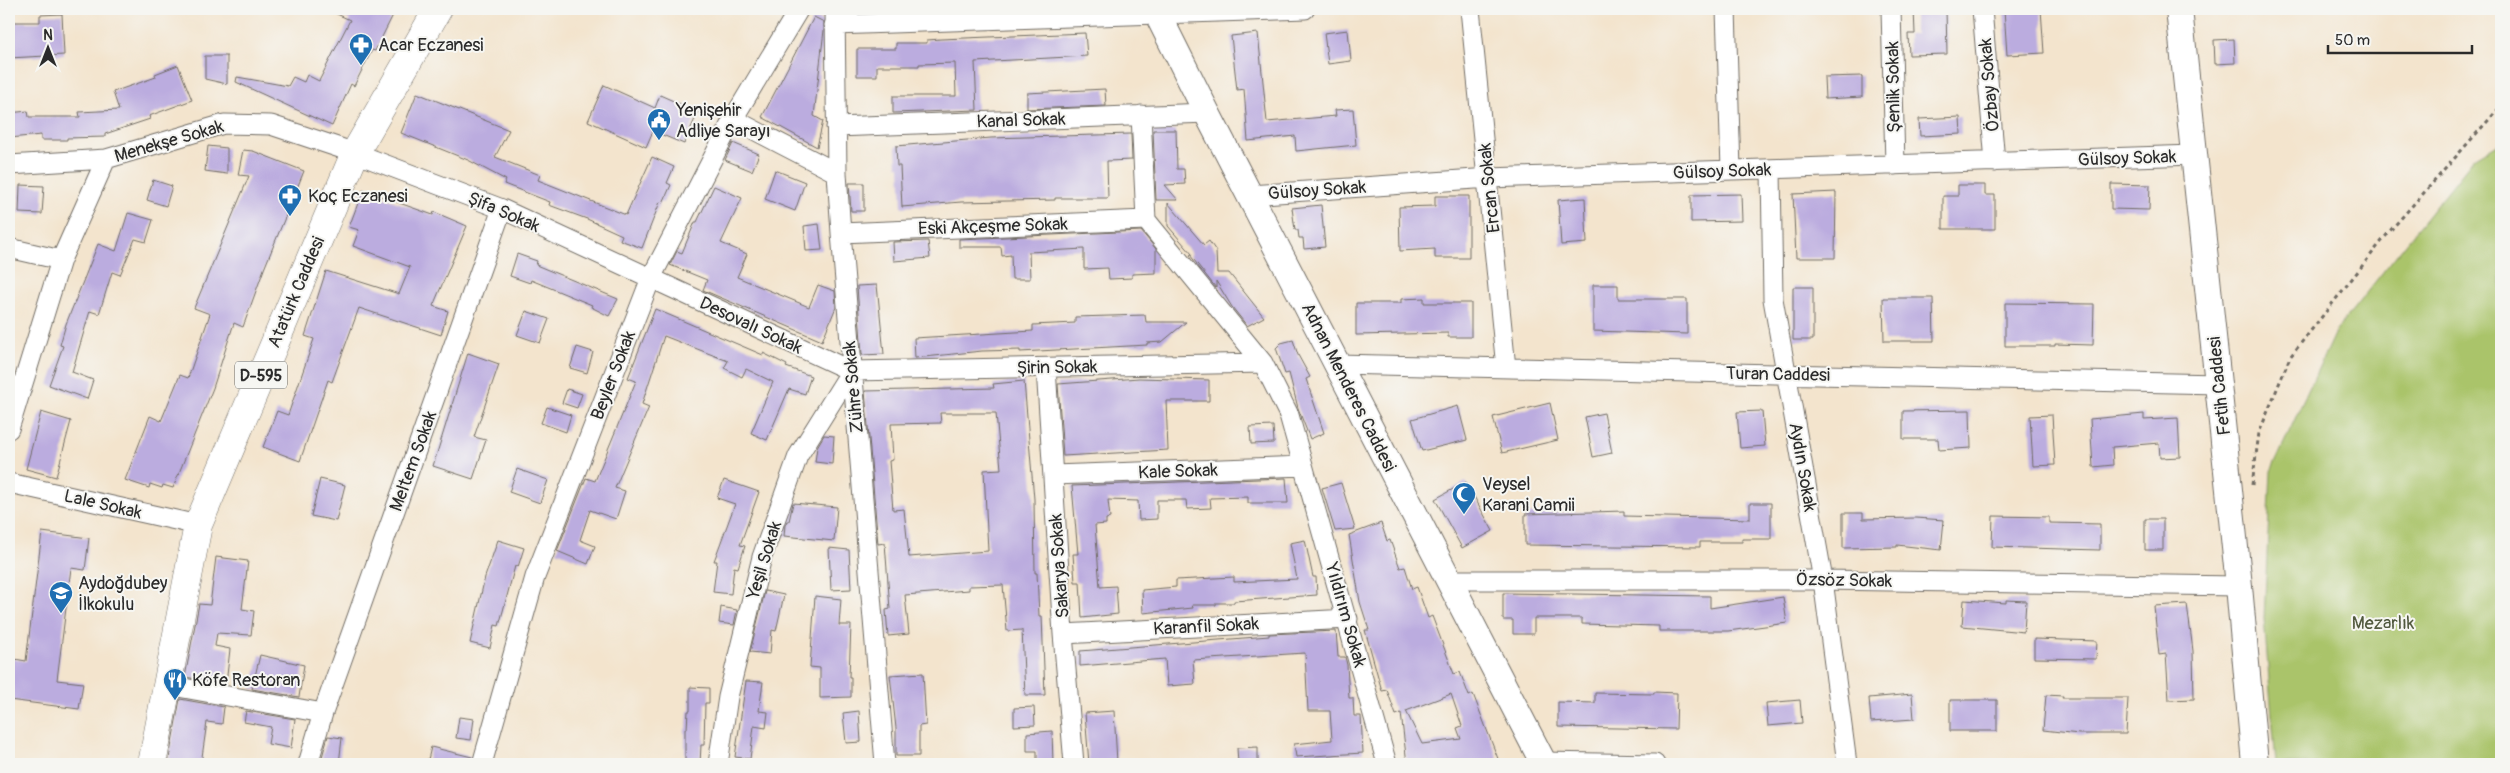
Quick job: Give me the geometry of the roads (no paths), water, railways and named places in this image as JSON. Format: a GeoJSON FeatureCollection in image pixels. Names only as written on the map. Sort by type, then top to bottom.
{"type":"FeatureCollection","features":[{"type":"Feature","properties":{"kind":"main road","name":"Atatürk Caddesi"},"geometry":{"type":"LineString","coordinates":[[152,764],[198,525],[355,153],[438,9]]}},
{"type":"Feature","properties":{"kind":"street","name":"Beyler Sokak"},"geometry":{"type":"LineString","coordinates":[[482,764],[535,577],[651,278],[733,119],[799,9]]}},
{"type":"Feature","properties":{"kind":"street"},"geometry":{"type":"LineString","coordinates":[[834,17],[1305,9]]}},
{"type":"Feature","properties":{"kind":"street","name":"Ercan Sokak"},"geometry":{"type":"LineString","coordinates":[[1470,9],[1489,178],[1506,368]]}},
{"type":"Feature","properties":{"kind":"street"},"geometry":{"type":"LineString","coordinates":[[1726,9],[1731,170]]}},
{"type":"Feature","properties":{"kind":"street","name":"Şenlik Sokak"},"geometry":{"type":"LineString","coordinates":[[1891,9],[1895,165]]}},
{"type":"Feature","properties":{"kind":"street","name":"Özbay Sokak"},"geometry":{"type":"LineString","coordinates":[[1982,9],[1995,162]]}},
{"type":"Feature","properties":{"kind":"street","name":"Fetih Caddesi"},"geometry":{"type":"LineString","coordinates":[[2179,9],[2239,586],[2255,764]]}},
{"type":"Feature","properties":{"kind":"street","name":"Adnan Menderes Caddesi"},"geometry":{"type":"LineString","coordinates":[[1157,12],[1206,113],[1338,364],[1542,763]]}},
{"type":"Feature","properties":{"kind":"street","name":"Zühre Sokak"},"geometry":{"type":"LineString","coordinates":[[834,17],[837,173],[841,233],[885,764]]}},
{"type":"Feature","properties":{"kind":"street","name":"Kanal Sokak"},"geometry":{"type":"LineString","coordinates":[[836,127],[1206,113]]}},
{"type":"Feature","properties":{"kind":"street"},"geometry":{"type":"LineString","coordinates":[[1141,115],[1146,220],[1263,363],[1289,415],[1303,466]]}},
{"type":"Feature","properties":{"kind":"street"},"geometry":{"type":"LineString","coordinates":[[733,119],[837,173]]}},
{"type":"Feature","properties":{"kind":"street","name":"Menekşe Sokak"},"geometry":{"type":"LineString","coordinates":[[9,165],[106,159],[224,124],[272,126],[355,153]]}},
{"type":"Feature","properties":{"kind":"street","name":"Şifa Sokak"},"geometry":{"type":"LineString","coordinates":[[355,153],[502,209],[651,278]]}},
{"type":"Feature","properties":{"kind":"street","name":"Gülsoy Sokak"},"geometry":{"type":"LineString","coordinates":[[1250,195],[1489,178],[2194,155]]}},
{"type":"Feature","properties":{"kind":"street"},"geometry":{"type":"LineString","coordinates":[[9,429],[60,260],[106,159]]}},
{"type":"Feature","properties":{"kind":"street","name":"Aydın Sokak"},"geometry":{"type":"LineString","coordinates":[[1770,169],[1774,299],[1823,580],[1848,764]]}},
{"type":"Feature","properties":{"kind":"street","name":"Meltem Sokak"},"geometry":{"type":"LineString","coordinates":[[308,764],[324,713],[502,209]]}},
{"type":"Feature","properties":{"kind":"street","name":"Eski Akçeşme Sokak"},"geometry":{"type":"LineString","coordinates":[[841,233],[1146,220]]}},
{"type":"Feature","properties":{"kind":"street"},"geometry":{"type":"LineString","coordinates":[[9,248],[60,260]]}},
{"type":"Feature","properties":{"kind":"street","name":"Desovalı Sokak"},"geometry":{"type":"LineString","coordinates":[[651,278],[851,371]]}},
{"type":"Feature","properties":{"kind":"street","name":"Şirin Sokak"},"geometry":{"type":"LineString","coordinates":[[851,371],[1263,363]]}},
{"type":"Feature","properties":{"kind":"street","name":"Turan Caddesi"},"geometry":{"type":"LineString","coordinates":[[1338,364],[2218,384]]}},
{"type":"Feature","properties":{"kind":"street","name":"Sakarya Sokak"},"geometry":{"type":"LineString","coordinates":[[1046,368],[1063,634],[1074,764]]}},
{"type":"Feature","properties":{"kind":"street","name":"Yeşil Sokak"},"geometry":{"type":"LineString","coordinates":[[718,764],[728,697],[762,557],[798,456],[851,371]]}},
{"type":"Feature","properties":{"kind":"street","name":"Kale Sokak"},"geometry":{"type":"LineString","coordinates":[[1052,475],[1303,466]]}},
{"type":"Feature","properties":{"kind":"street","name":"Yıldırım Sokak"},"geometry":{"type":"LineString","coordinates":[[1303,466],[1348,619],[1387,764]]}},
{"type":"Feature","properties":{"kind":"street","name":"Lale Sokak"},"geometry":{"type":"LineString","coordinates":[[9,483],[198,525]]}},
{"type":"Feature","properties":{"kind":"street","name":"Özsöz Sokak"},"geometry":{"type":"LineString","coordinates":[[1449,580],[1823,580],[2239,586]]}},
{"type":"Feature","properties":{"kind":"street","name":"Karanfil Sokak"},"geometry":{"type":"LineString","coordinates":[[1063,634],[1348,619]]}},
{"type":"Feature","properties":{"kind":"street"},"geometry":{"type":"LineString","coordinates":[[167,685],[324,713]]}},
{"type":"Feature","properties":{"kind":"street"},"geometry":{"type":"LineString","coordinates":[[1542,763],[1655,764]]}},
{"type":"Feature","properties":{"kind":"place","name":"Acar Eczanesi"},"geometry":{"type":"Point","coordinates":[361,66]}},
{"type":"Feature","properties":{"kind":"place","name":"Yenişehir Adliye Sarayı"},"geometry":{"type":"Point","coordinates":[659,141]}},
{"type":"Feature","properties":{"kind":"place","name":"Koç Eczanesi"},"geometry":{"type":"Point","coordinates":[290,217]}},
{"type":"Feature","properties":{"kind":"place","name":"Veysel Karani Camii"},"geometry":{"type":"Point","coordinates":[1464,515]}},
{"type":"Feature","properties":{"kind":"place","name":"Aydoğdubey İlkokulu"},"geometry":{"type":"Point","coordinates":[61,614]}},
{"type":"Feature","properties":{"kind":"place","name":"Köfe Restoran"},"geometry":{"type":"Point","coordinates":[175,701]}},
{"type":"Feature","properties":{"kind":"park label","name":"Mezarlık"},"geometry":{"type":"Point","coordinates":[2383,623]}}]}
